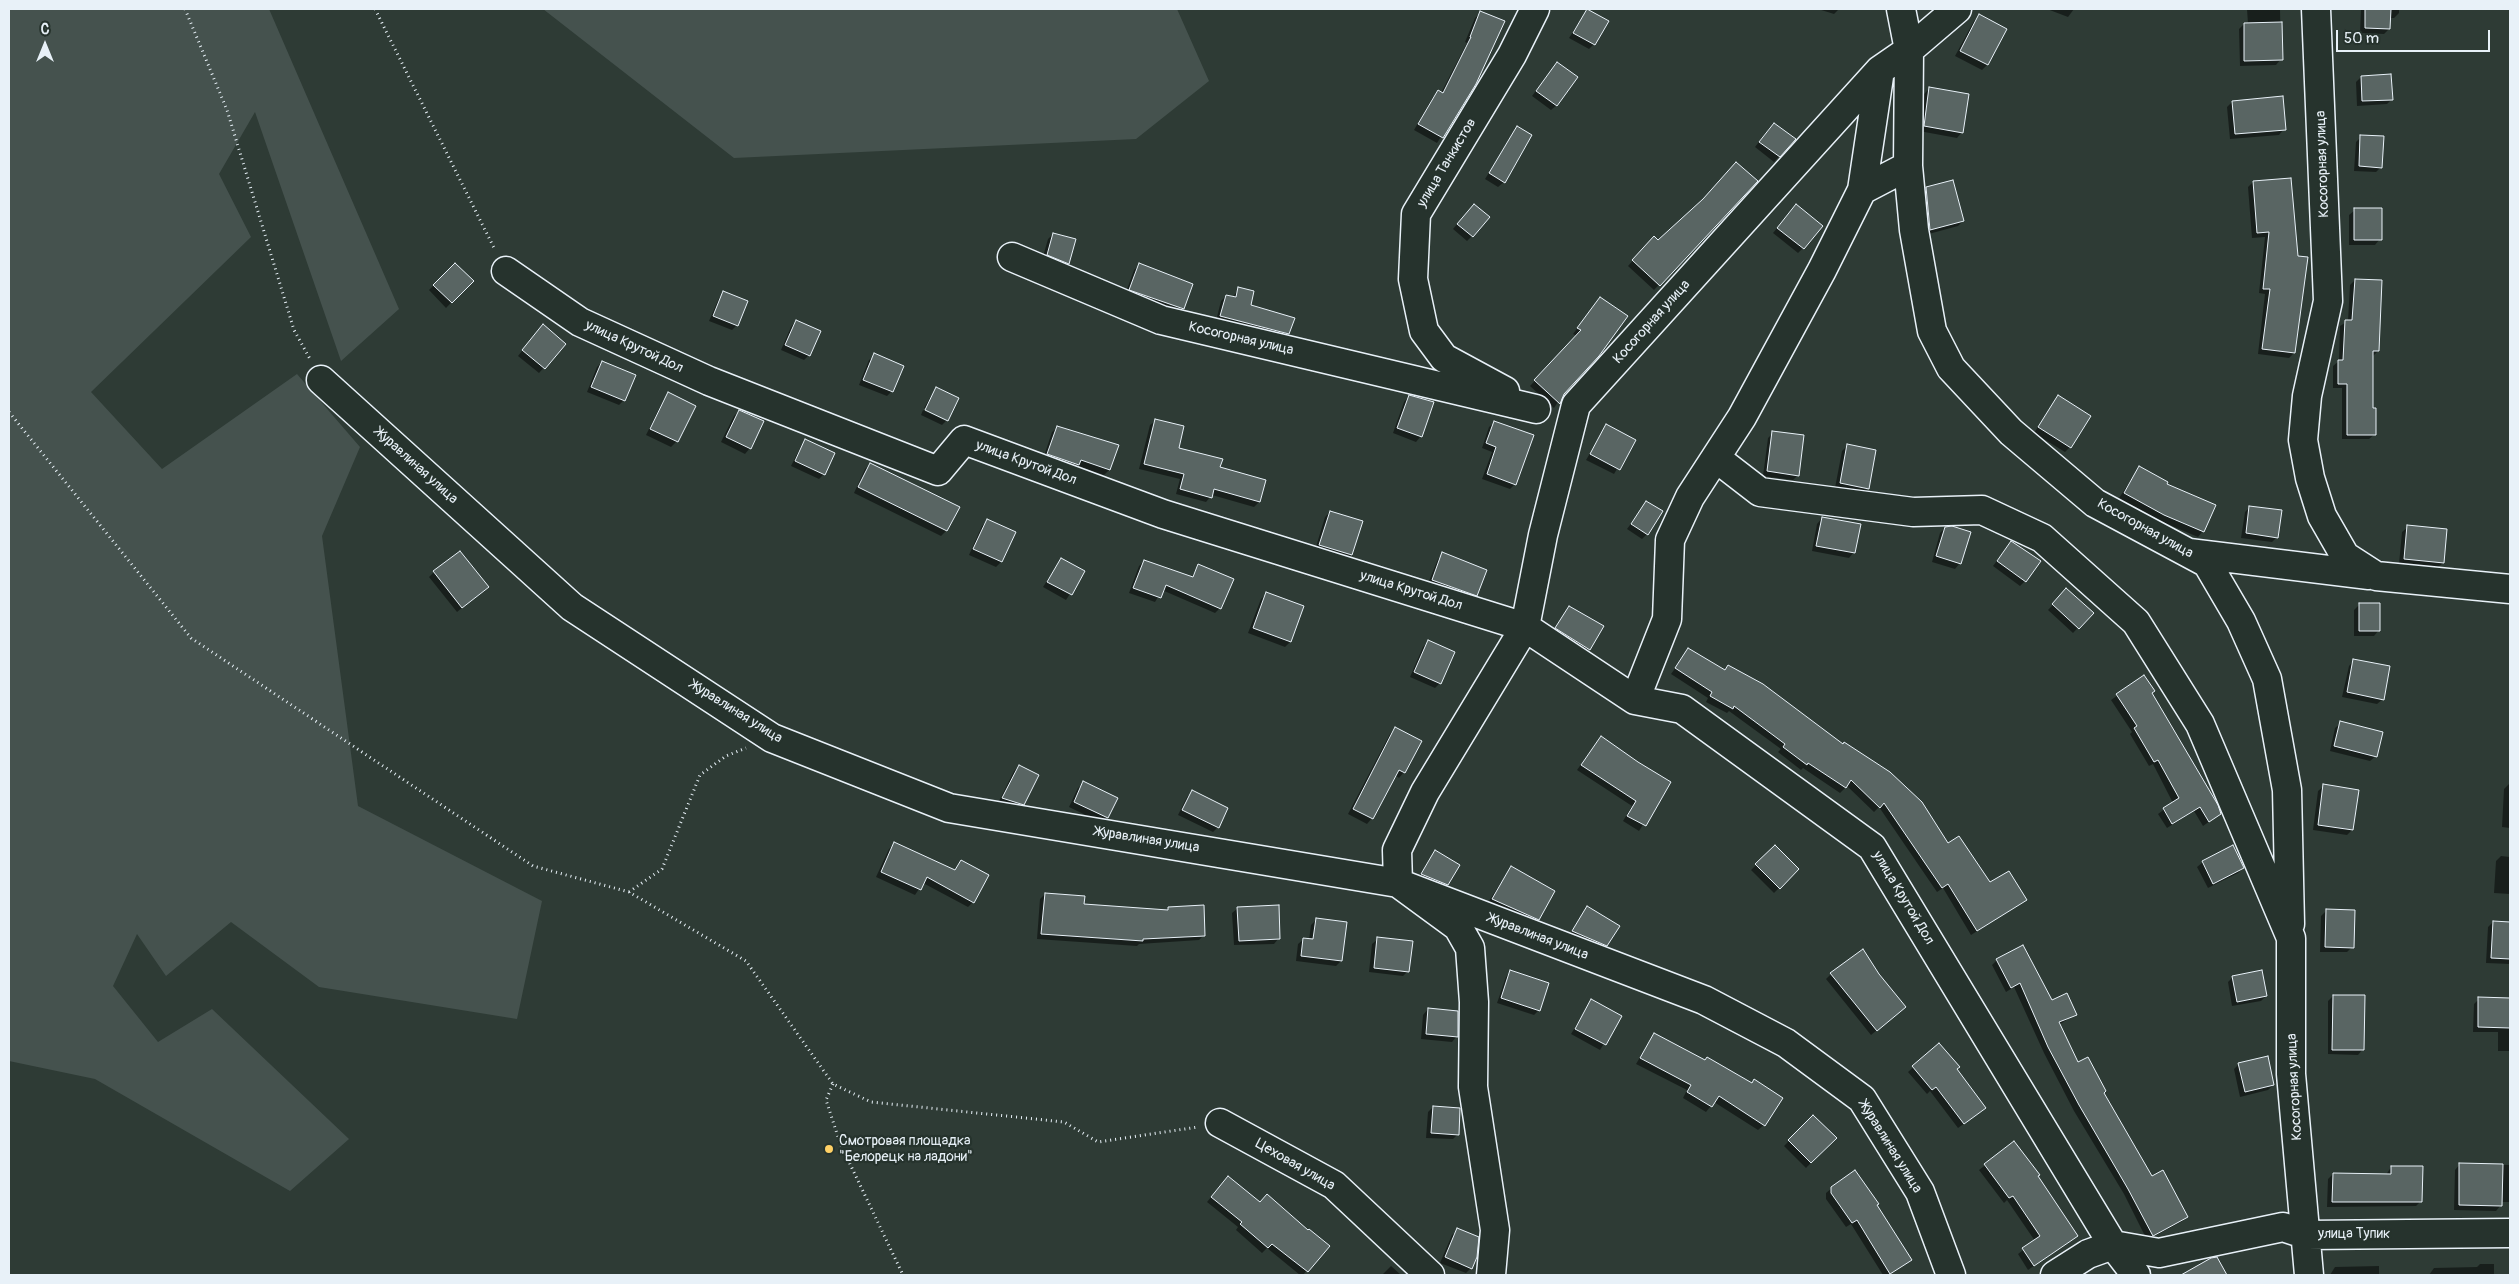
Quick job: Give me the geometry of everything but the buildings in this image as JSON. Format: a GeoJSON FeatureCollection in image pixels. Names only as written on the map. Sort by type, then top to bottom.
{"type":"FeatureCollection","features":[{"type":"Feature","properties":{"kind":"street","name":"улица Танкистов"},"geometry":{"type":"LineString","coordinates":[[1535,9],[1512,55],[1416,214],[1413,279],[1424,331],[1444,358],[1536,409]]}},
{"type":"Feature","properties":{"kind":"street","name":"Косогорная улица"},"geometry":{"type":"LineString","coordinates":[[1900,9],[1909,50],[1908,166],[1914,230],[1932,331],[1952,368],[2011,432],[2095,503],[2207,563],[2241,621],[2266,679],[2287,790],[2291,938],[2291,1074],[2307,1235],[2309,1275]]}},
{"type":"Feature","properties":{"kind":"street","name":"Косогорная улица"},"geometry":{"type":"LineString","coordinates":[[1525,627],[1542,534],[1576,405],[1880,70],[1909,50],[1957,9]]}},
{"type":"Feature","properties":{"kind":"street","name":"Косогорная улица"},"geometry":{"type":"LineString","coordinates":[[2316,9],[2328,301],[2307,396],[2303,440],[2310,478],[2322,516],[2345,556],[2376,576],[2510,589]]}},
{"type":"Feature","properties":{"kind":"street"},"geometry":{"type":"LineString","coordinates":[[1635,700],[1667,619],[1670,540],[1690,497],[1742,417],[1822,270],[1862,190],[1880,70]]}},
{"type":"Feature","properties":{"kind":"street"},"geometry":{"type":"LineString","coordinates":[[1862,190],[1908,166]]}},
{"type":"Feature","properties":{"kind":"street","name":"Косогорная улица"},"geometry":{"type":"LineString","coordinates":[[1012,258],[1161,320],[1536,409]]}},
{"type":"Feature","properties":{"kind":"street","name":"улица Крутой Дол"},"geometry":{"type":"LineString","coordinates":[[506,271],[588,326],[709,381],[938,471],[964,440],[1164,514],[1525,627],[1635,700],[1682,709],[1872,847],[2113,1245],[2136,1275]]}},
{"type":"Feature","properties":{"kind":"street","name":"Журавлиная улица"},"geometry":{"type":"LineString","coordinates":[[322,380],[572,607],[772,738],[949,808],[1398,883],[1704,1000],[1786,1043],[1862,1099],[1920,1192],[1951,1275]]}},
{"type":"Feature","properties":{"kind":"street"},"geometry":{"type":"LineString","coordinates":[[1536,409],[1576,405]]}},
{"type":"Feature","properties":{"kind":"street","name":"Косогорная улица"},"geometry":{"type":"LineString","coordinates":[[1716,458],[1760,492],[1913,512],[1982,510],[2042,538],[2136,622],[2191,708],[2200,724],[2291,938]]}},
{"type":"Feature","properties":{"kind":"street"},"geometry":{"type":"LineString","coordinates":[[2187,552],[2376,576]]}},
{"type":"Feature","properties":{"kind":"street"},"geometry":{"type":"LineString","coordinates":[[1491,1275],[1495,1230],[1473,1087],[1474,1002],[1470,948],[1458,927],[1398,883],[1397,850],[1425,792],[1525,627]]}},
{"type":"Feature","properties":{"kind":"street","name":"Цеховая улица"},"geometry":{"type":"LineString","coordinates":[[1220,1123],[1334,1185],[1430,1275]]}},
{"type":"Feature","properties":{"kind":"street","name":"улица Тупик"},"geometry":{"type":"LineString","coordinates":[[2113,1245],[2159,1253],[2283,1226],[2307,1235],[2510,1233]]}},
{"type":"Feature","properties":{"kind":"street"},"geometry":{"type":"LineString","coordinates":[[2055,1275],[2088,1254],[2113,1245]]}},
{"type":"Feature","properties":{"kind":"path"},"geometry":{"type":"LineString","coordinates":[[185,9],[227,110],[294,330],[322,380]]}},
{"type":"Feature","properties":{"kind":"path"},"geometry":{"type":"LineString","coordinates":[[375,9],[506,271]]}},
{"type":"Feature","properties":{"kind":"path"},"geometry":{"type":"LineString","coordinates":[[9,412],[190,638],[533,866],[629,892],[746,961],[833,1084],[871,1102],[1064,1122],[1098,1142],[1220,1123]]}},
{"type":"Feature","properties":{"kind":"path"},"geometry":{"type":"LineString","coordinates":[[629,892],[662,869],[700,775],[726,756],[772,738]]}},
{"type":"Feature","properties":{"kind":"path"},"geometry":{"type":"LineString","coordinates":[[833,1084],[826,1100],[840,1142],[903,1275]]}},
{"type":"Feature","properties":{"kind":"shaded area"},"geometry":{"type":"Polygon","coordinates":[[[9,9],[269,9],[399,309],[341,361],[255,112],[219,174],[251,237],[91,392],[162,469],[297,374],[360,447],[322,536],[358,806],[542,901],[517,1019],[319,987],[231,922],[166,976],[137,934],[113,986],[158,1042],[212,1009],[349,1139],[290,1191],[95,1079],[9,1061],[9,9]]]}},
{"type":"Feature","properties":{"kind":"shaded area"},"geometry":{"type":"Polygon","coordinates":[[[543,9],[1177,9],[1209,81],[1136,139],[734,158],[543,9]]]}},
{"type":"Feature","properties":{"kind":"place","name":"Смотровая площадка \"Белорецк на ладони\""},"geometry":{"type":"Point","coordinates":[829,1149]}}]}
